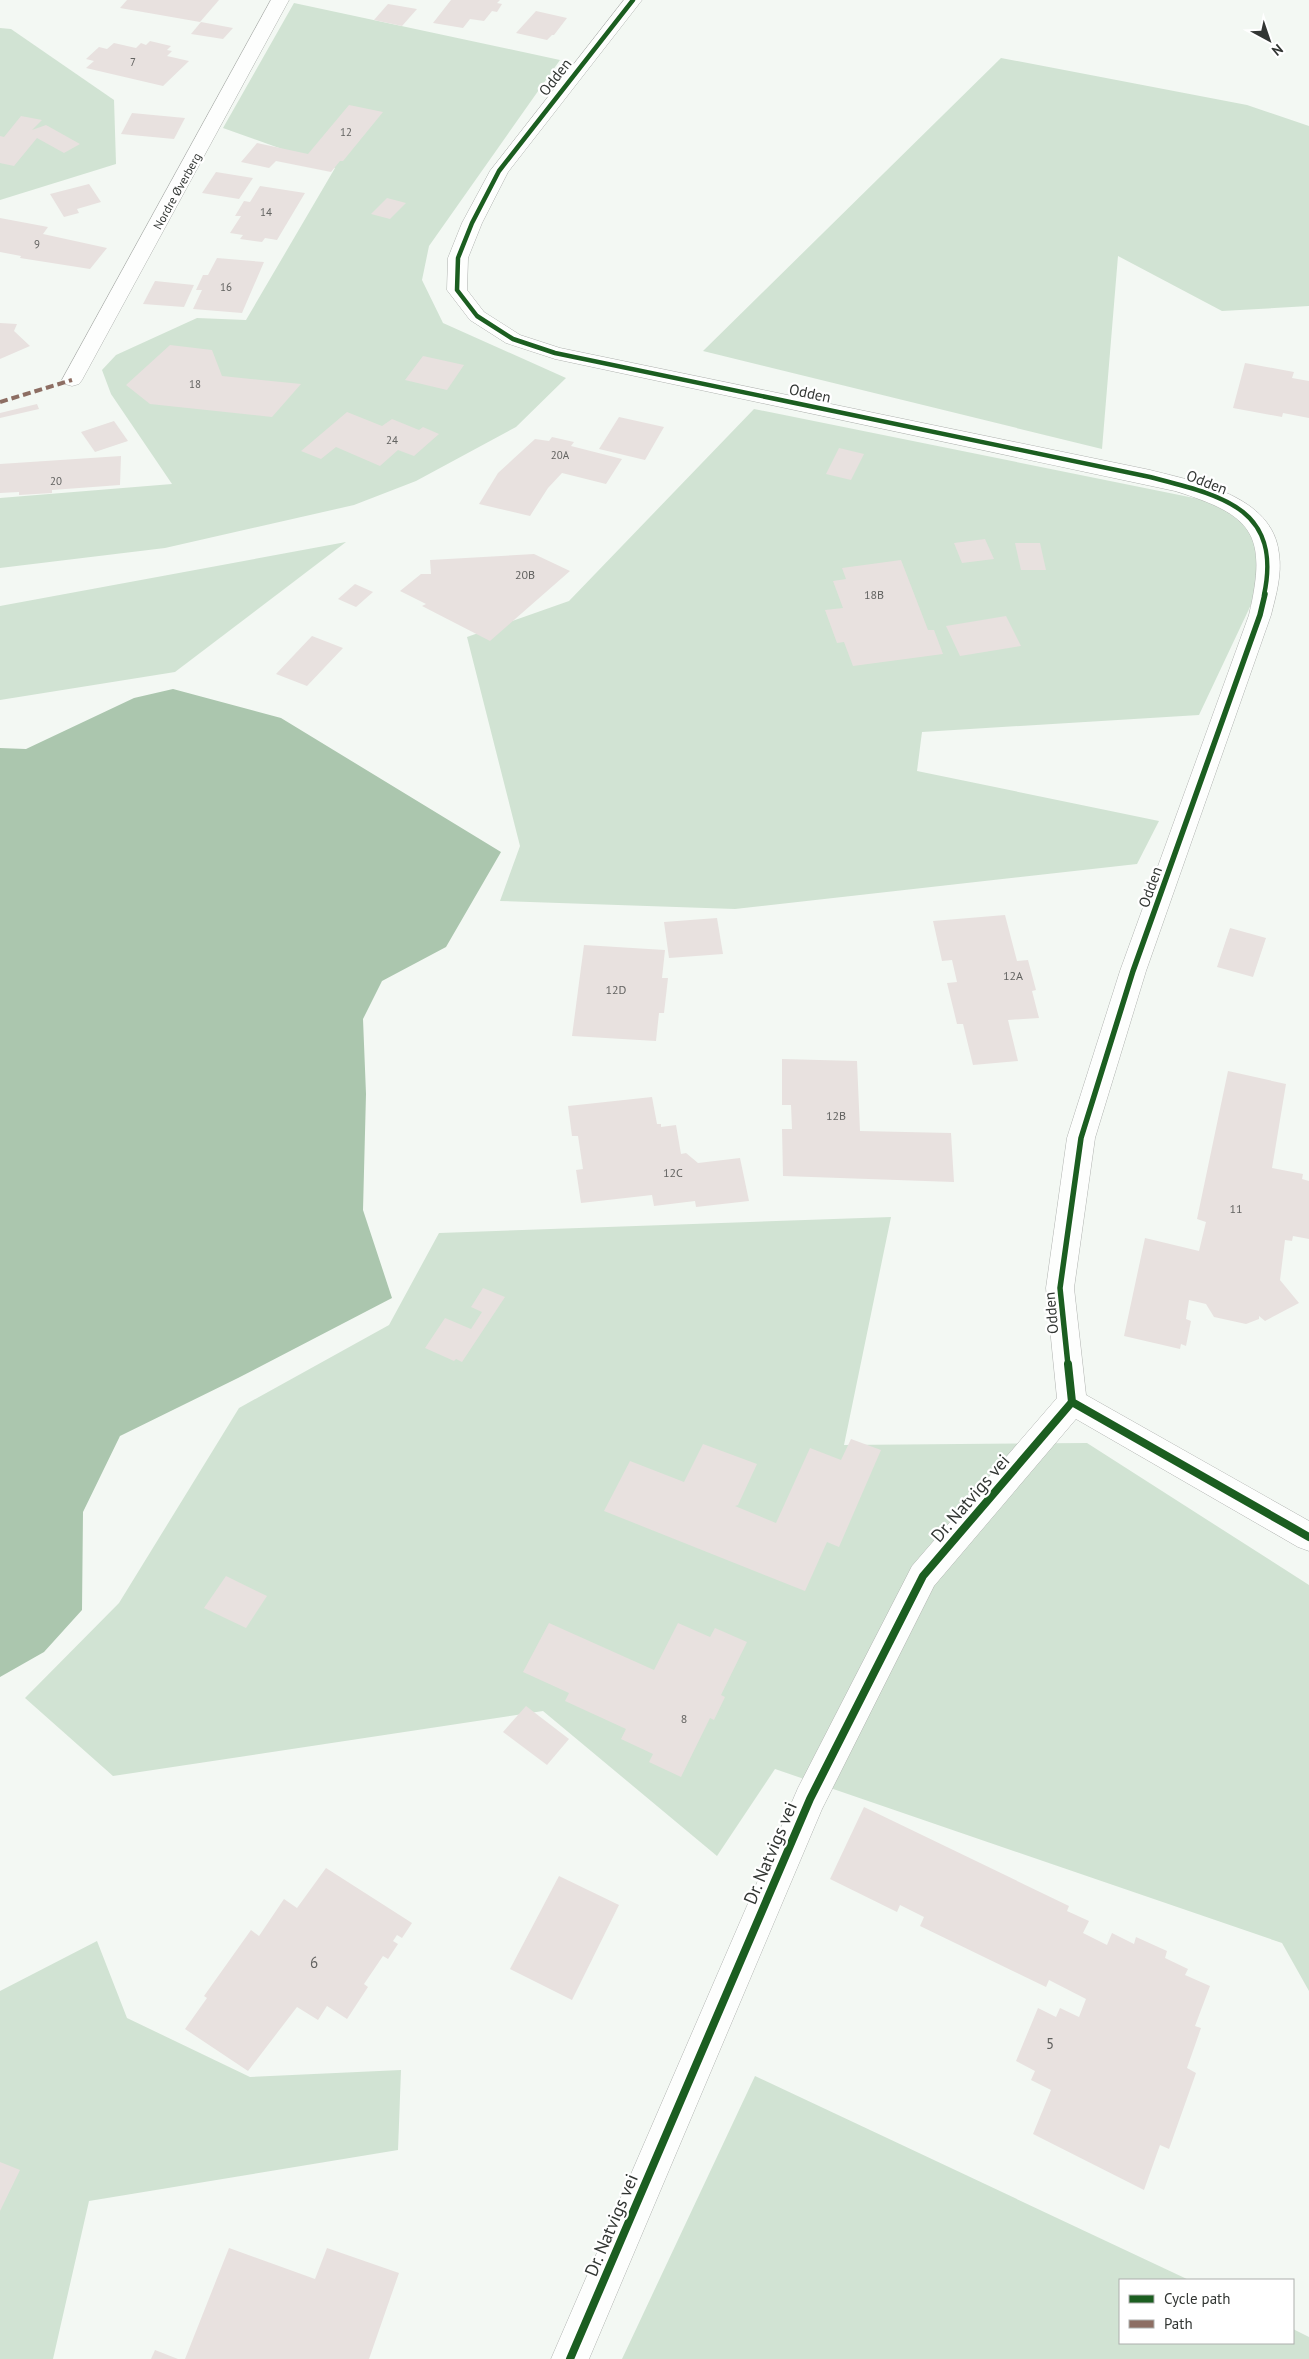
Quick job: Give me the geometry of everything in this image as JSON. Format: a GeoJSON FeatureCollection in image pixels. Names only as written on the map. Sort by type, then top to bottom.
{"type":"FeatureCollection","features":[{"type":"Feature","properties":{"kind":"street","name":"Nordre Øverberg"},"geometry":{"type":"LineString","coordinates":[[72,380],[280,0]]}},
{"type":"Feature","properties":{"kind":"street","name":"Odden"},"geometry":{"type":"LineString","coordinates":[[633,0],[498,171],[472,223],[458,258],[457,290],[477,316],[512,339],[554,353],[1150,476],[1196,489],[1224,500],[1254,520],[1267,546],[1268,580],[1260,615],[1133,971],[1081,1138],[1060,1288],[1072,1402]]}},
{"type":"Feature","properties":{"kind":"street"},"geometry":{"type":"LineString","coordinates":[[1072,1402],[1309,1537]]}},
{"type":"Feature","properties":{"kind":"street","name":"Dr. Natvigs vei"},"geometry":{"type":"LineString","coordinates":[[570,2359],[810,1799],[923,1576],[1072,1402]]}},
{"type":"Feature","properties":{"kind":"shaded area"},"geometry":{"type":"Polygon","coordinates":[[[294,3],[560,60],[429,246],[422,280],[443,323],[566,378],[516,427],[416,481],[354,505],[165,548],[0,568],[0,498],[172,484],[111,394],[102,370],[116,355],[197,318],[246,320],[335,168],[223,128],[294,3]]]}},
{"type":"Feature","properties":{"kind":"shaded area"},"geometry":{"type":"Polygon","coordinates":[[[0,28],[11,29],[114,100],[116,164],[0,200],[0,28]]]}},
{"type":"Feature","properties":{"kind":"shaded area"},"geometry":{"type":"Polygon","coordinates":[[[1001,58],[1247,105],[1309,126],[1309,306],[1222,311],[1118,256],[1102,449],[703,351],[1001,58]]]}},
{"type":"Feature","properties":{"kind":"shaded area"},"geometry":{"type":"Polygon","coordinates":[[[754,409],[1214,502],[1260,531],[1265,575],[1199,715],[922,732],[917,771],[1159,821],[1137,864],[735,909],[500,901],[520,846],[467,637],[569,601],[754,409]]]}},
{"type":"Feature","properties":{"kind":"shaded area"},"geometry":{"type":"Polygon","coordinates":[[[346,542],[175,672],[0,700],[0,606],[346,542]]]}},
{"type":"Feature","properties":{"kind":"shaded area"},"geometry":{"type":"Polygon","coordinates":[[[173,689],[281,718],[501,852],[446,947],[382,981],[363,1019],[366,1094],[363,1210],[392,1298],[238,1378],[120,1436],[83,1512],[82,1610],[44,1652],[0,1677],[0,748],[26,749],[134,698],[173,689]]]}},
{"type":"Feature","properties":{"kind":"shaded area"},"geometry":{"type":"Polygon","coordinates":[[[891,1217],[844,1445],[1087,1443],[1309,1585],[1309,1991],[1282,1943],[775,1769],[717,1856],[543,1711],[113,1776],[25,1698],[119,1603],[239,1408],[389,1325],[439,1233],[891,1217]]]}},
{"type":"Feature","properties":{"kind":"shaded area"},"geometry":{"type":"Polygon","coordinates":[[[97,1941],[127,2018],[250,2077],[401,2070],[398,2150],[89,2201],[53,2359],[0,2359],[0,1991],[97,1941]]]}},
{"type":"Feature","properties":{"kind":"shaded area"},"geometry":{"type":"Polygon","coordinates":[[[755,2076],[1187,2279],[1119,2279],[1119,2344],[1294,2344],[1294,2330],[1309,2337],[1309,2359],[622,2359],[755,2076]]]}},
{"type":"Feature","properties":{"kind":"building"},"geometry":{"type":"Polygon","coordinates":[[[127,0],[219,0],[200,22],[120,8],[127,0]]]}},
{"type":"Feature","properties":{"kind":"building"},"geometry":{"type":"Polygon","coordinates":[[[451,0],[500,0],[497,3],[502,4],[497,12],[492,11],[484,21],[470,19],[463,28],[433,23],[451,0]]]}},
{"type":"Feature","properties":{"kind":"building"},"geometry":{"type":"Polygon","coordinates":[[[388,4],[417,9],[402,26],[374,20],[388,4]]]}},
{"type":"Feature","properties":{"kind":"building"},"geometry":{"type":"Polygon","coordinates":[[[536,11],[567,18],[554,35],[547,40],[516,33],[536,11]]]}},
{"type":"Feature","properties":{"kind":"building"},"geometry":{"type":"Polygon","coordinates":[[[201,22],[233,28],[223,39],[191,34],[201,22]]]}},
{"type":"Feature","properties":{"kind":"building"},"geometry":{"type":"Polygon","coordinates":[[[150,41],[171,46],[167,50],[172,51],[167,56],[189,61],[163,86],[86,68],[94,61],[86,59],[99,47],[107,49],[114,43],[136,48],[141,43],[146,45],[150,41]]]}},
{"type":"Feature","properties":{"kind":"building"},"geometry":{"type":"Polygon","coordinates":[[[349,105],[383,112],[343,161],[340,161],[331,172],[276,161],[269,168],[241,162],[257,143],[308,154],[349,105]]]}},
{"type":"Feature","properties":{"kind":"building"},"geometry":{"type":"Polygon","coordinates":[[[132,113],[185,118],[174,139],[121,134],[132,113]]]}},
{"type":"Feature","properties":{"kind":"building"},"geometry":{"type":"Polygon","coordinates":[[[21,116],[42,120],[32,130],[46,125],[80,144],[64,153],[37,138],[14,166],[0,163],[0,136],[4,137],[21,116]]]}},
{"type":"Feature","properties":{"kind":"building"},"geometry":{"type":"Polygon","coordinates":[[[216,172],[253,178],[239,199],[202,193],[216,172]]]}},
{"type":"Feature","properties":{"kind":"building"},"geometry":{"type":"Polygon","coordinates":[[[89,184],[101,202],[77,209],[79,213],[64,217],[50,194],[89,184]]]}},
{"type":"Feature","properties":{"kind":"building"},"geometry":{"type":"Polygon","coordinates":[[[260,186],[305,193],[277,240],[265,238],[262,242],[240,239],[243,235],[230,233],[241,216],[235,216],[244,201],[250,202],[260,186]]]}},
{"type":"Feature","properties":{"kind":"building"},"geometry":{"type":"Polygon","coordinates":[[[387,198],[406,203],[390,219],[371,214],[387,198]]]}},
{"type":"Feature","properties":{"kind":"building"},"geometry":{"type":"Polygon","coordinates":[[[0,218],[48,227],[43,234],[107,248],[90,269],[20,258],[21,256],[0,252],[0,218]]]}},
{"type":"Feature","properties":{"kind":"building"},"geometry":{"type":"Polygon","coordinates":[[[217,258],[264,262],[242,313],[193,309],[202,290],[196,290],[203,275],[208,275],[217,258]]]}},
{"type":"Feature","properties":{"kind":"building"},"geometry":{"type":"Polygon","coordinates":[[[155,281],[194,285],[184,307],[143,304],[155,281]]]}},
{"type":"Feature","properties":{"kind":"building"},"geometry":{"type":"Polygon","coordinates":[[[0,323],[17,324],[14,331],[30,346],[0,359],[0,323]]]}},
{"type":"Feature","properties":{"kind":"building"},"geometry":{"type":"Polygon","coordinates":[[[170,345],[212,350],[222,376],[301,384],[272,417],[150,404],[126,385],[170,345]]]}},
{"type":"Feature","properties":{"kind":"building"},"geometry":{"type":"Polygon","coordinates":[[[423,356],[464,365],[447,390],[405,380],[423,356]]]}},
{"type":"Feature","properties":{"kind":"building"},"geometry":{"type":"Polygon","coordinates":[[[1245,363],[1294,372],[1292,378],[1309,381],[1309,418],[1283,413],[1282,417],[1233,408],[1245,363]]]}},
{"type":"Feature","properties":{"kind":"building"},"geometry":{"type":"Polygon","coordinates":[[[37,404],[39,409],[0,418],[0,413],[37,404]]]}},
{"type":"Feature","properties":{"kind":"building"},"geometry":{"type":"Polygon","coordinates":[[[347,412],[382,426],[392,419],[419,430],[423,427],[439,434],[414,456],[398,450],[380,466],[336,447],[321,459],[301,451],[347,412]]]}},
{"type":"Feature","properties":{"kind":"building"},"geometry":{"type":"Polygon","coordinates":[[[619,417],[664,427],[645,460],[599,449],[619,417]]]}},
{"type":"Feature","properties":{"kind":"building"},"geometry":{"type":"Polygon","coordinates":[[[114,421],[128,441],[95,452],[81,432],[114,421]]]}},
{"type":"Feature","properties":{"kind":"building"},"geometry":{"type":"Polygon","coordinates":[[[552,437],[574,442],[571,446],[622,459],[606,484],[562,473],[548,488],[530,516],[479,504],[498,473],[535,439],[549,441],[552,437]]]}},
{"type":"Feature","properties":{"kind":"building"},"geometry":{"type":"Polygon","coordinates":[[[839,448],[864,454],[851,480],[826,474],[839,448]]]}},
{"type":"Feature","properties":{"kind":"building"},"geometry":{"type":"Polygon","coordinates":[[[121,456],[120,485],[52,490],[52,493],[19,495],[19,492],[0,493],[0,464],[121,456]]]}},
{"type":"Feature","properties":{"kind":"building"},"geometry":{"type":"Polygon","coordinates":[[[985,539],[994,559],[962,563],[954,543],[985,539]]]}},
{"type":"Feature","properties":{"kind":"building"},"geometry":{"type":"Polygon","coordinates":[[[1015,543],[1040,543],[1046,570],[1021,570],[1015,543]]]}},
{"type":"Feature","properties":{"kind":"building"},"geometry":{"type":"Polygon","coordinates":[[[534,554],[570,571],[490,641],[422,606],[426,604],[400,591],[421,574],[431,574],[430,560],[534,554]]]}},
{"type":"Feature","properties":{"kind":"building"},"geometry":{"type":"Polygon","coordinates":[[[901,560],[928,630],[934,630],[943,654],[853,666],[844,642],[837,643],[825,610],[843,608],[833,581],[846,579],[842,568],[901,560]]]}},
{"type":"Feature","properties":{"kind":"building"},"geometry":{"type":"Polygon","coordinates":[[[355,584],[373,592],[356,607],[338,599],[355,584]]]}},
{"type":"Feature","properties":{"kind":"building"},"geometry":{"type":"Polygon","coordinates":[[[1006,616],[1021,646],[960,656],[946,626],[1006,616]]]}},
{"type":"Feature","properties":{"kind":"building"},"geometry":{"type":"Polygon","coordinates":[[[312,636],[343,648],[307,686],[276,674],[312,636]]]}},
{"type":"Feature","properties":{"kind":"building"},"geometry":{"type":"Polygon","coordinates":[[[1005,915],[1017,961],[1028,960],[1036,990],[1032,991],[1039,1018],[1008,1020],[1018,1061],[973,1065],[963,1024],[957,1024],[947,983],[957,982],[952,960],[942,961],[933,921],[1005,915]]]}},
{"type":"Feature","properties":{"kind":"building"},"geometry":{"type":"Polygon","coordinates":[[[717,918],[723,954],[669,958],[664,922],[717,918]]]}},
{"type":"Feature","properties":{"kind":"building"},"geometry":{"type":"Polygon","coordinates":[[[1230,928],[1266,938],[1253,977],[1217,967],[1230,928]]]}},
{"type":"Feature","properties":{"kind":"building"},"geometry":{"type":"Polygon","coordinates":[[[584,945],[665,950],[662,978],[668,978],[664,1013],[659,1013],[656,1041],[572,1036],[584,945]]]}},
{"type":"Feature","properties":{"kind":"building"},"geometry":{"type":"Polygon","coordinates":[[[782,1059],[857,1061],[860,1131],[951,1133],[954,1182],[783,1176],[782,1129],[792,1129],[791,1105],[782,1105],[782,1059]]]}},
{"type":"Feature","properties":{"kind":"building"},"geometry":{"type":"Polygon","coordinates":[[[1228,1071],[1286,1084],[1272,1168],[1303,1174],[1302,1179],[1309,1181],[1309,1239],[1293,1236],[1292,1241],[1285,1240],[1280,1280],[1299,1303],[1265,1321],[1259,1316],[1259,1319],[1246,1324],[1214,1317],[1206,1304],[1189,1300],[1186,1319],[1191,1321],[1186,1346],[1181,1344],[1180,1349],[1124,1336],[1145,1238],[1199,1251],[1206,1222],[1197,1219],[1228,1071]]]}},
{"type":"Feature","properties":{"kind":"building"},"geometry":{"type":"Polygon","coordinates":[[[652,1097],[657,1124],[661,1124],[661,1127],[676,1125],[681,1154],[686,1153],[698,1163],[740,1158],[749,1201],[696,1207],[695,1201],[654,1206],[652,1195],[581,1203],[576,1170],[583,1169],[578,1136],[572,1136],[568,1106],[652,1097]]]}},
{"type":"Feature","properties":{"kind":"building"},"geometry":{"type":"Polygon","coordinates":[[[483,1288],[505,1297],[462,1362],[456,1359],[454,1361],[425,1348],[445,1318],[471,1329],[482,1312],[471,1307],[483,1288]]]}},
{"type":"Feature","properties":{"kind":"building"},"geometry":{"type":"Polygon","coordinates":[[[851,1439],[881,1450],[839,1547],[827,1542],[805,1591],[604,1511],[630,1461],[684,1482],[703,1444],[757,1464],[738,1505],[735,1506],[776,1523],[810,1448],[841,1460],[851,1439]]]}},
{"type":"Feature","properties":{"kind":"building"},"geometry":{"type":"Polygon","coordinates":[[[226,1576],[267,1596],[246,1628],[204,1608],[226,1576]]]}},
{"type":"Feature","properties":{"kind":"building"},"geometry":{"type":"Polygon","coordinates":[[[549,1623],[654,1670],[678,1623],[710,1637],[715,1628],[747,1642],[721,1695],[725,1697],[714,1720],[710,1718],[681,1777],[649,1762],[653,1754],[621,1739],[626,1729],[565,1701],[569,1693],[523,1672],[549,1623]]]}},
{"type":"Feature","properties":{"kind":"building"},"geometry":{"type":"Polygon","coordinates":[[[526,1706],[569,1739],[547,1765],[503,1732],[526,1706]]]}},
{"type":"Feature","properties":{"kind":"building"},"geometry":{"type":"Polygon","coordinates":[[[864,1807],[1069,1906],[1067,1911],[1089,1921],[1083,1933],[1107,1945],[1112,1933],[1134,1944],[1136,1937],[1167,1951],[1165,1958],[1188,1969],[1185,1975],[1210,1986],[1195,2026],[1201,2028],[1187,2068],[1196,2073],[1169,2149],[1160,2145],[1144,2190],[1033,2134],[1051,2090],[1031,2080],[1035,2071],[1016,2061],[1038,2008],[1056,2017],[1060,2008],[1079,2017],[1086,1999],[1049,1980],[1046,1987],[920,1926],[924,1917],[900,1905],[897,1912],[830,1879],[864,1807]]]}},
{"type":"Feature","properties":{"kind":"building"},"geometry":{"type":"Polygon","coordinates":[[[326,1868],[412,1923],[402,1938],[397,1935],[393,1941],[398,1944],[388,1959],[383,1956],[364,1984],[368,1987],[347,2019],[327,2006],[318,2020],[297,2007],[248,2071],[185,2029],[207,1998],[204,1996],[251,1930],[259,1936],[284,1899],[297,1908],[326,1868]]]}},
{"type":"Feature","properties":{"kind":"building"},"geometry":{"type":"Polygon","coordinates":[[[559,1876],[619,1905],[572,2000],[510,1969],[559,1876]]]}},
{"type":"Feature","properties":{"kind":"building"},"geometry":{"type":"Polygon","coordinates":[[[0,2162],[20,2170],[0,2211],[0,2162]]]}},
{"type":"Feature","properties":{"kind":"building"},"geometry":{"type":"Polygon","coordinates":[[[229,2248],[315,2279],[327,2248],[399,2273],[369,2359],[185,2359],[229,2248]]]}},
{"type":"Feature","properties":{"kind":"building"},"geometry":{"type":"Polygon","coordinates":[[[155,2350],[178,2359],[151,2359],[155,2350]]]}},
{"type":"Feature","properties":{"kind":"marked path"},"geometry":{"type":"LineString","coordinates":[[0,402],[72,380]]}},
{"type":"Feature","properties":{"kind":"cycle path"},"geometry":{"type":"LineString","coordinates":[[633,0],[499,171],[472,223],[458,258],[457,290],[477,316],[513,339],[555,353],[1150,477],[1183,486],[1219,498],[1236,507],[1250,518],[1261,531],[1267,546],[1269,563],[1260,615],[1133,971],[1081,1138],[1060,1288],[1072,1402],[1309,1537]]}},
{"type":"Feature","properties":{"kind":"cycle path"},"geometry":{"type":"LineString","coordinates":[[570,2359],[810,1799],[923,1576],[1072,1402]]}}]}
